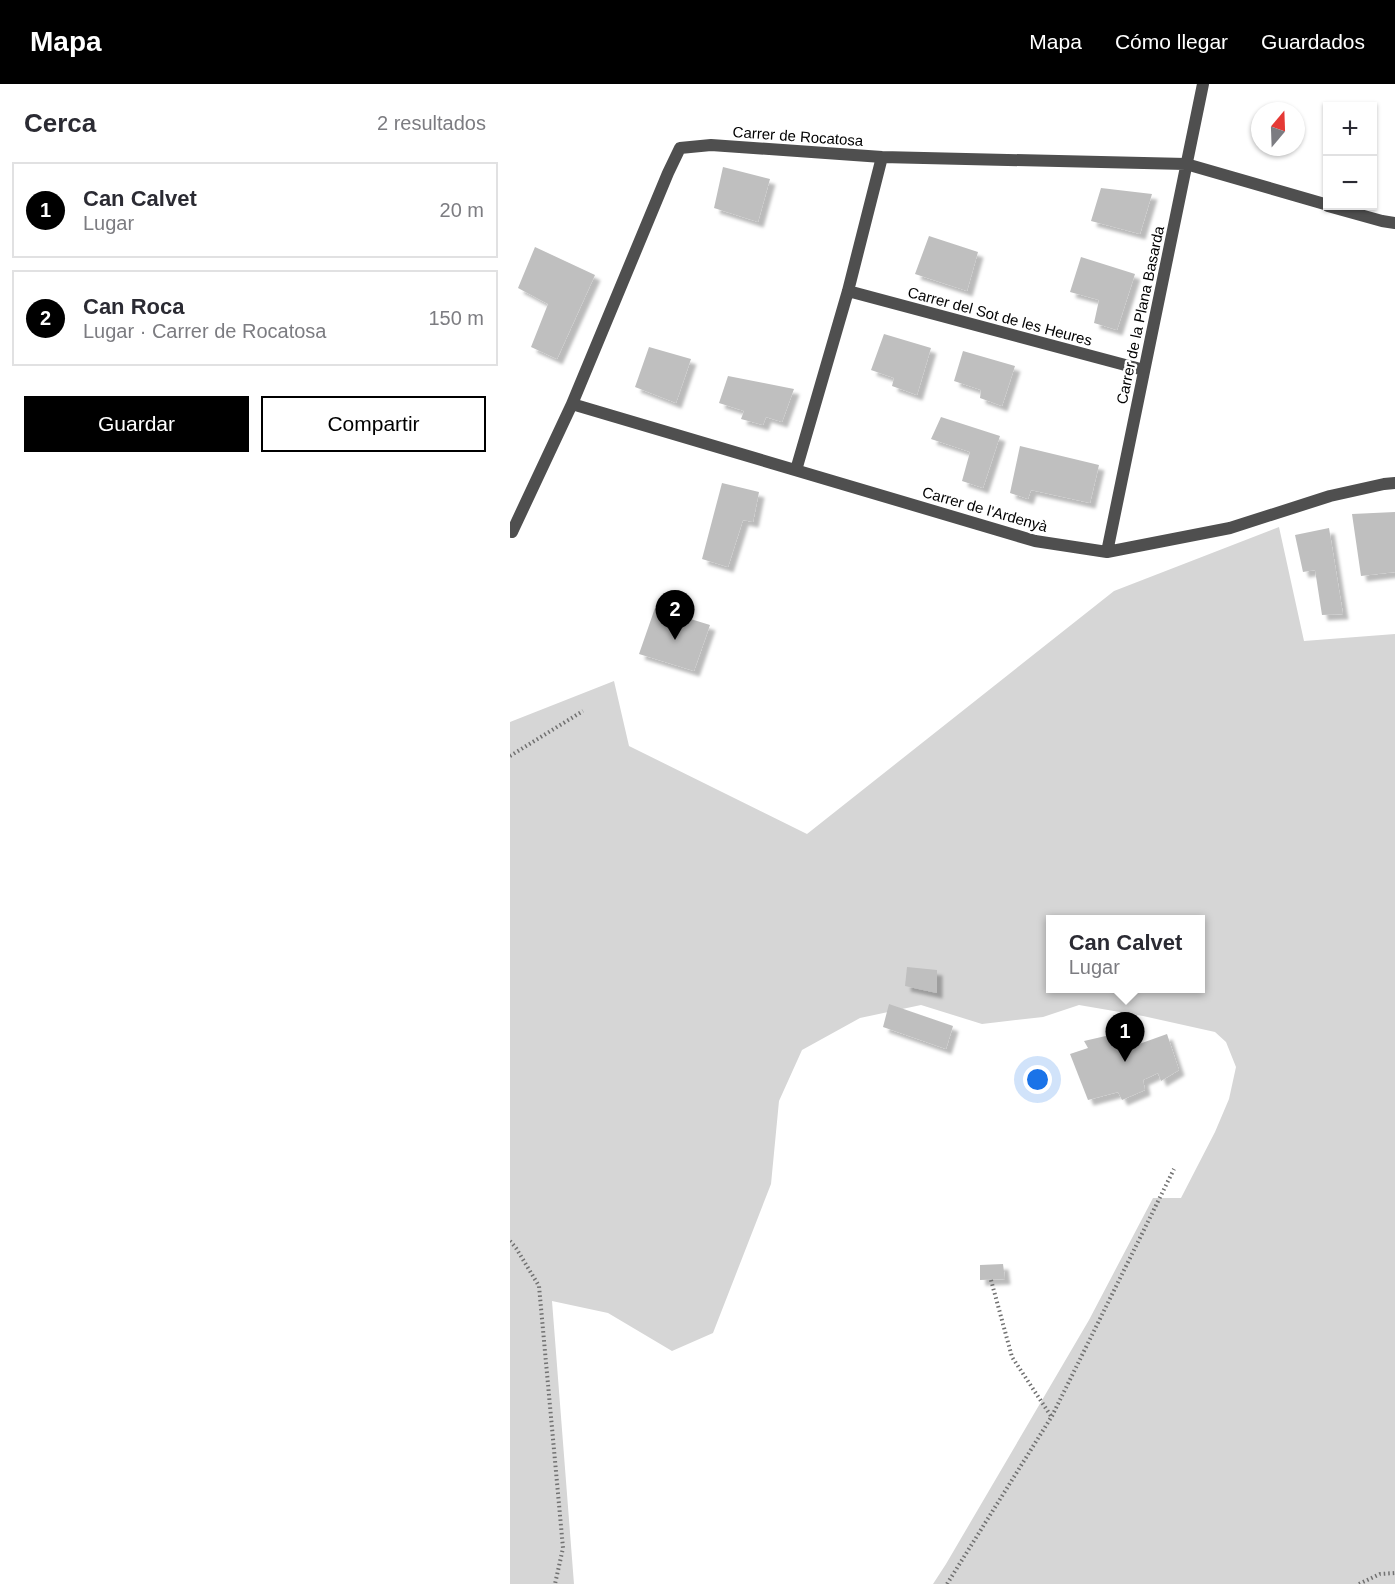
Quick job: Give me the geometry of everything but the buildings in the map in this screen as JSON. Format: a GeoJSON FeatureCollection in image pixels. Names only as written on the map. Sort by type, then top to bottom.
{"type":"FeatureCollection","features":[{"type":"Feature","properties":{"kind":"street","name":"Carrer de la Plana Basarda"},"geometry":{"type":"LineString","coordinates":[[1107,552],[1203,84]]}},
{"type":"Feature","properties":{"kind":"street","name":"Carrer de Rocatosa"},"geometry":{"type":"LineString","coordinates":[[512,532],[572,404],[680,148],[711,145],[882,157],[1186,164],[1323,204]]}},
{"type":"Feature","properties":{"kind":"street"},"geometry":{"type":"LineString","coordinates":[[796,470],[848,291],[882,157]]}},
{"type":"Feature","properties":{"kind":"street","name":"Carrer de Rocatosa"},"geometry":{"type":"LineString","coordinates":[[1345,210],[1395,224]]}},
{"type":"Feature","properties":{"kind":"street","name":"Carrer del Sot de les Heures"},"geometry":{"type":"LineString","coordinates":[[848,291],[1144,370]]}},
{"type":"Feature","properties":{"kind":"street","name":"Carrer de l'Ardenyà"},"geometry":{"type":"LineString","coordinates":[[572,404],[1035,541],[1107,552],[1230,528],[1330,496],[1395,483]]}},
{"type":"Feature","properties":{"kind":"path"},"geometry":{"type":"LineString","coordinates":[[510,756],[583,711]]}},
{"type":"Feature","properties":{"kind":"path"},"geometry":{"type":"LineString","coordinates":[[947,1584],[1052,1416],[1174,1169]]}},
{"type":"Feature","properties":{"kind":"path"},"geometry":{"type":"LineString","coordinates":[[510,1240],[539,1286],[563,1548],[555,1584]]}},
{"type":"Feature","properties":{"kind":"path"},"geometry":{"type":"LineString","coordinates":[[991,1280],[1012,1357],[1052,1416]]}},
{"type":"Feature","properties":{"kind":"path"},"geometry":{"type":"LineString","coordinates":[[1359,1584],[1380,1574],[1395,1573]]}},
{"type":"Feature","properties":{"kind":"shaded area"},"geometry":{"type":"Polygon","coordinates":[[[1279,527],[1304,641],[1395,634],[1395,1584],[933,1584],[1089,1320],[1153,1198],[1181,1198],[1229,1099],[1236,1067],[1226,1042],[1215,1032],[1143,1016],[1079,1005],[1043,1017],[982,1024],[921,1005],[860,1018],[802,1050],[779,1101],[771,1184],[713,1333],[672,1351],[608,1313],[552,1301],[574,1584],[510,1584],[510,722],[614,681],[629,746],[807,834],[1114,591],[1279,527]]]}},
{"type":"Feature","properties":{"kind":"place","name":"Can Roca"},"geometry":{"type":"Point","coordinates":[675,640]}},
{"type":"Feature","properties":{"kind":"place","name":"Can Calvet"},"geometry":{"type":"Point","coordinates":[1125,1062]}}]}
